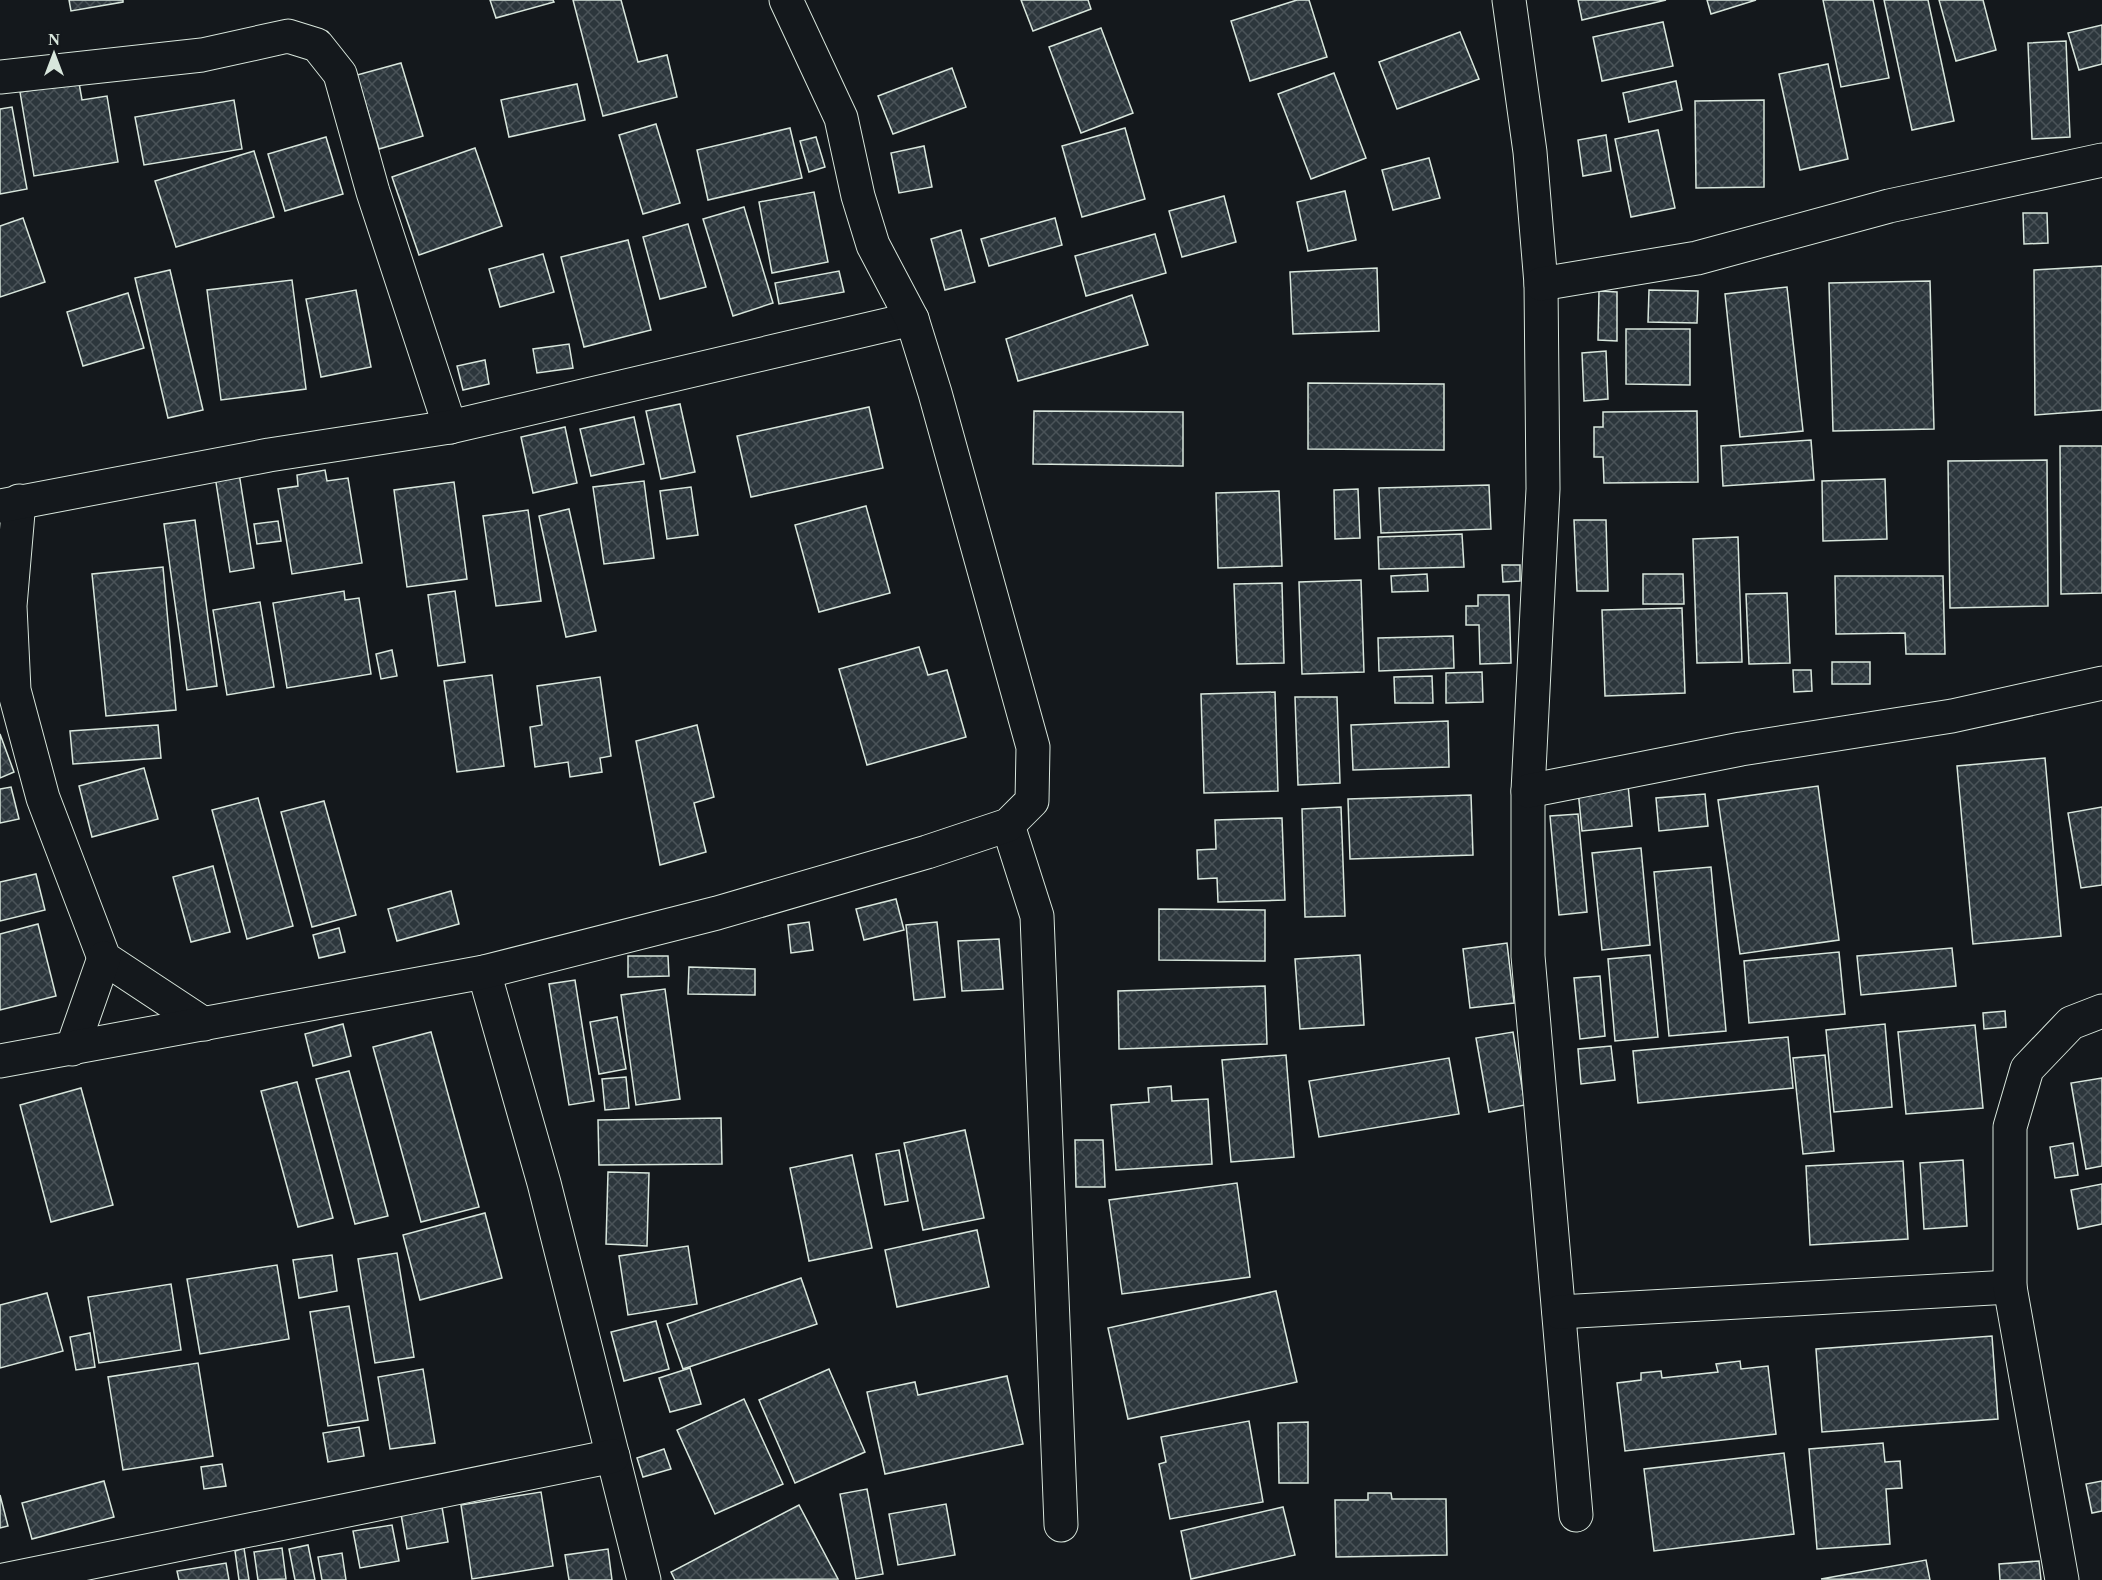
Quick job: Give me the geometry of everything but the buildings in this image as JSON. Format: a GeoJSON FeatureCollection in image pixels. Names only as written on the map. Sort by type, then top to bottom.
{"type":"FeatureCollection","features":[{"type":"Feature","properties":{"kind":"street"},"geometry":{"type":"LineString","coordinates":[[0,1061],[484,972],[717,913],[1008,825],[1032,801],[1033,747],[938,404],[912,319],[873,245],[858,196],[841,118],[786,0]]}},
{"type":"Feature","properties":{"kind":"street"},"geometry":{"type":"LineString","coordinates":[[1509,0],[1530,152],[1541,284],[1543,489],[1528,791],[1528,956],[1576,1515]]}},
{"type":"Feature","properties":{"kind":"street"},"geometry":{"type":"LineString","coordinates":[[0,77],[202,55],[288,36],[316,45],[340,74],[373,192],[450,427]]}},
{"type":"Feature","properties":{"kind":"street"},"geometry":{"type":"LineString","coordinates":[[1541,284],[1697,258],[1889,206],[2102,160]]}},
{"type":"Feature","properties":{"kind":"street"},"geometry":{"type":"LineString","coordinates":[[204,1024],[104,958],[43,798],[14,690],[9,504],[269,455],[450,427],[912,319]]}},
{"type":"Feature","properties":{"kind":"street"},"geometry":{"type":"LineString","coordinates":[[1528,791],[1741,749],[1952,716],[2102,683]]}},
{"type":"Feature","properties":{"kind":"street"},"geometry":{"type":"LineString","coordinates":[[1008,825],[1037,916],[1061,1525]]}},
{"type":"Feature","properties":{"kind":"street"},"geometry":{"type":"LineString","coordinates":[[72,1049],[104,958]]}},
{"type":"Feature","properties":{"kind":"street"},"geometry":{"type":"LineString","coordinates":[[484,972],[544,1183],[644,1580]]}},
{"type":"Feature","properties":{"kind":"street"},"geometry":{"type":"LineString","coordinates":[[2062,1580],[2010,1287],[2010,1127],[2027,1069],[2071,1023],[2102,1011]]}},
{"type":"Feature","properties":{"kind":"street"},"geometry":{"type":"LineString","coordinates":[[1558,1312],[2010,1287]]}},
{"type":"Feature","properties":{"kind":"street"},"geometry":{"type":"LineString","coordinates":[[4,1580],[613,1456]]}}]}
